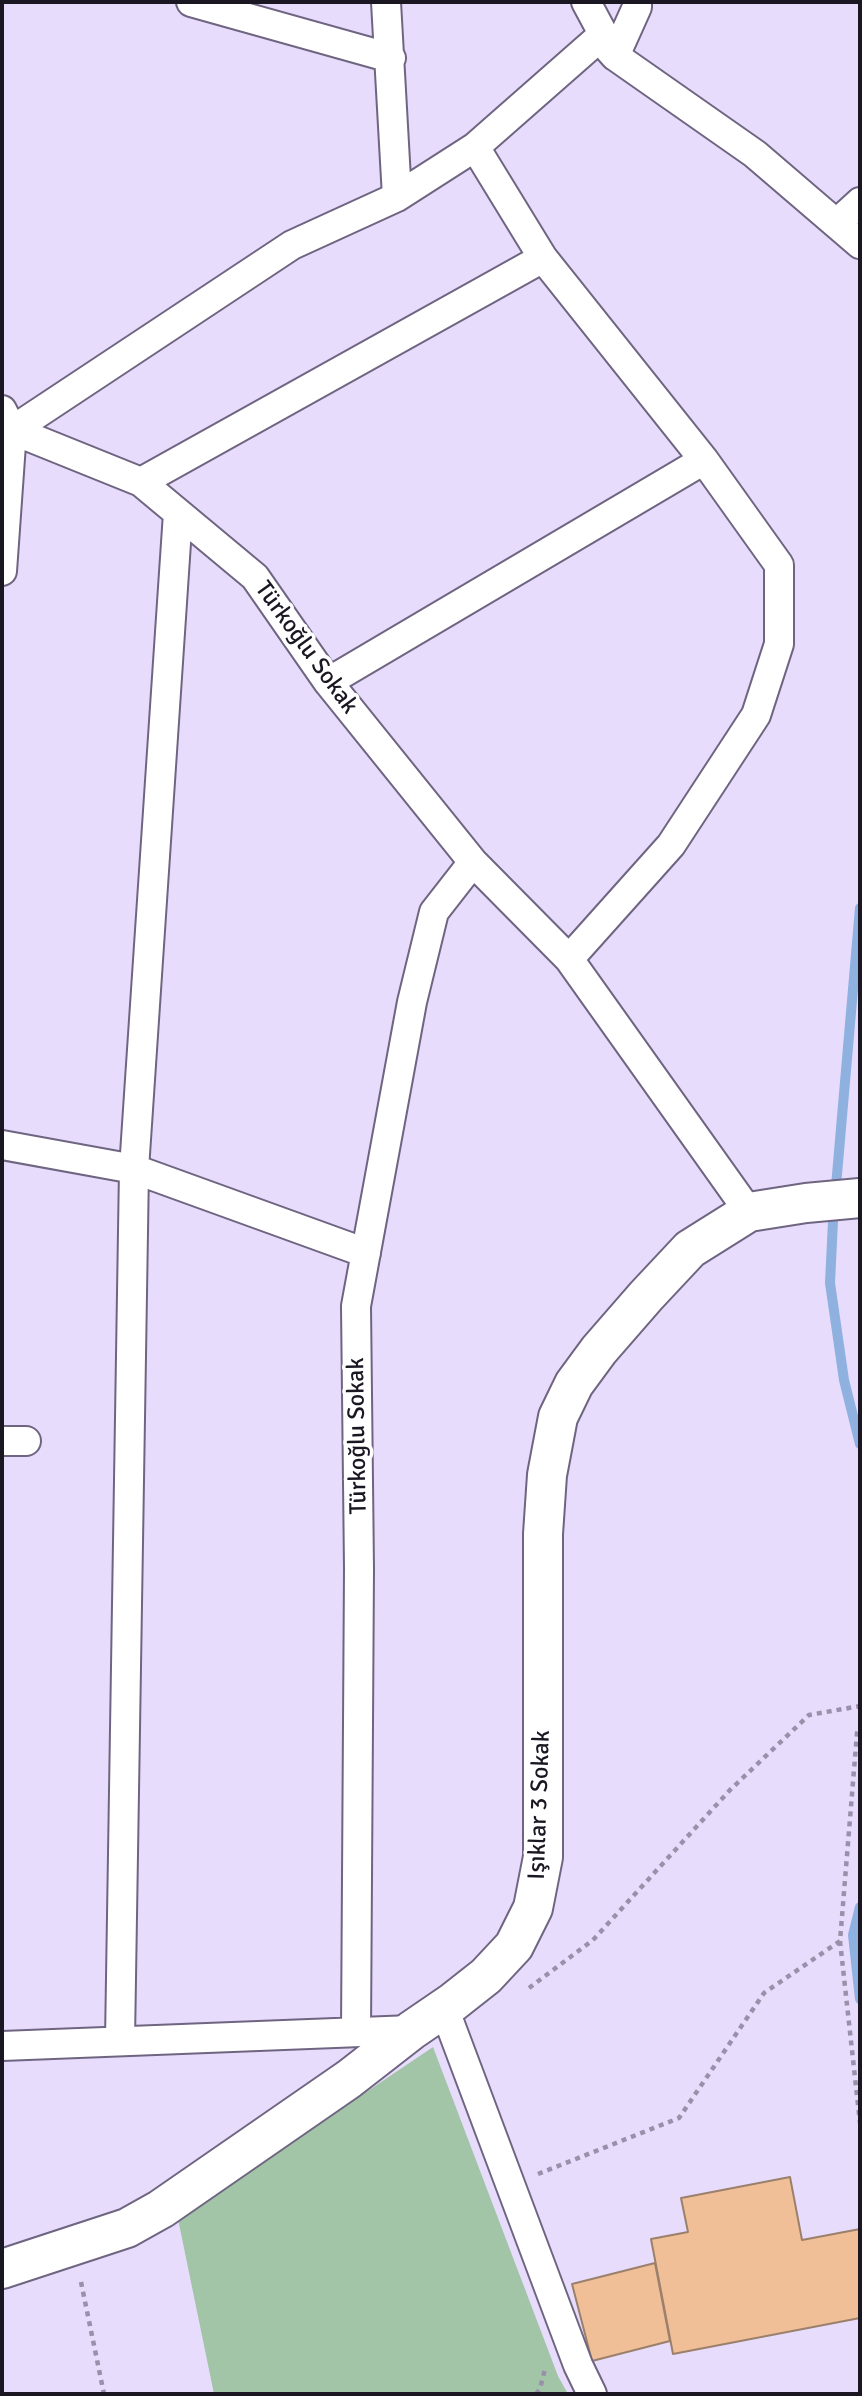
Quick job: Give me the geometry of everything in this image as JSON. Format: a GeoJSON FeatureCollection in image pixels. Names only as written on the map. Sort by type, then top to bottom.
{"type":"FeatureCollection","features":[{"type":"Feature","properties":{"kind":"street"},"geometry":{"type":"LineString","coordinates":[[191,2],[391,58]]}},
{"type":"Feature","properties":{"kind":"street"},"geometry":{"type":"LineString","coordinates":[[386,2],[397,197]]}},
{"type":"Feature","properties":{"kind":"street"},"geometry":{"type":"LineString","coordinates":[[586,2],[615,56]]}},
{"type":"Feature","properties":{"kind":"street"},"geometry":{"type":"LineString","coordinates":[[615,56],[637,2]]}},
{"type":"Feature","properties":{"kind":"street"},"geometry":{"type":"LineString","coordinates":[[2,571],[5,426],[292,245],[397,197],[475,147],[599,38],[615,56],[755,154],[860,244]]}},
{"type":"Feature","properties":{"kind":"street"},"geometry":{"type":"LineString","coordinates":[[475,147],[543,258],[705,460],[779,565],[779,644],[756,715],[671,845],[569,959]]}},
{"type":"Feature","properties":{"kind":"street"},"geometry":{"type":"LineString","coordinates":[[837,223],[860,202]]}},
{"type":"Feature","properties":{"kind":"street"},"geometry":{"type":"LineString","coordinates":[[141,482],[543,258]]}},
{"type":"Feature","properties":{"kind":"street","name":"Türkoğlu Sokak"},"geometry":{"type":"LineString","coordinates":[[5,426],[141,482],[255,576],[328,682],[473,862],[569,959],[749,1212]]}},
{"type":"Feature","properties":{"kind":"street"},"geometry":{"type":"LineString","coordinates":[[328,682],[705,460]]}},
{"type":"Feature","properties":{"kind":"street"},"geometry":{"type":"LineString","coordinates":[[120,2040],[134,1169],[178,513]]}},
{"type":"Feature","properties":{"kind":"street","name":"Türkoğlu Sokak"},"geometry":{"type":"LineString","coordinates":[[356,2031],[359,1569],[356,1306],[412,1002],[434,912],[473,862]]}},
{"type":"Feature","properties":{"kind":"street"},"geometry":{"type":"LineString","coordinates":[[2,1145],[134,1169],[366,1253]]}},
{"type":"Feature","properties":{"kind":"street"},"geometry":{"type":"LineString","coordinates":[[749,1212],[860,1198]]}},
{"type":"Feature","properties":{"kind":"street","name":"Işıklar 3 Sokak"},"geometry":{"type":"LineString","coordinates":[[2,2269],[127,2228],[161,2209],[349,2079],[485,1976],[514,1946],[533,1908],[542,1857],[543,1534],[547,1475],[558,1417],[574,1384],[646,1296],[690,1249],[749,1212]]}},
{"type":"Feature","properties":{"kind":"street"},"geometry":{"type":"LineString","coordinates":[[444,2008],[578,2365],[592,2394]]}},
{"type":"Feature","properties":{"kind":"street"},"geometry":{"type":"LineString","coordinates":[[2,2046],[412,2029]]}},
{"type":"Feature","properties":{"kind":"path"},"geometry":{"type":"LineString","coordinates":[[521,1993],[593,1940],[730,1790],[809,1715],[860,1706]]}},
{"type":"Feature","properties":{"kind":"path"},"geometry":{"type":"LineString","coordinates":[[860,1728],[857,1732],[840,1941],[860,2123]]}},
{"type":"Feature","properties":{"kind":"path"},"geometry":{"type":"LineString","coordinates":[[511,2185],[679,2118],[765,1993],[840,1941]]}},
{"type":"Feature","properties":{"kind":"path"},"geometry":{"type":"LineString","coordinates":[[73,2245],[104,2394]]}},
{"type":"Feature","properties":{"kind":"green space"},"geometry":{"type":"Polygon","coordinates":[[[433,2047],[558,2376],[568,2394],[214,2394],[178,2219],[433,2047]]]}},
{"type":"Feature","properties":{"kind":"building"},"geometry":{"type":"Polygon","coordinates":[[[790,2177],[802,2240],[860,2229],[860,2318],[673,2354],[651,2239],[688,2232],[681,2198],[790,2177]]]}},
{"type":"Feature","properties":{"kind":"building"},"geometry":{"type":"Polygon","coordinates":[[[655,2263],[670,2341],[592,2361],[572,2284],[655,2263]]]}},
{"type":"Feature","properties":{"kind":"waterway"},"geometry":{"type":"LineString","coordinates":[[860,908],[830,1283],[844,1380],[860,1444]]}},
{"type":"Feature","properties":{"kind":"waterway"},"geometry":{"type":"LineString","coordinates":[[860,1907],[853,1935],[860,1999]]}}]}
